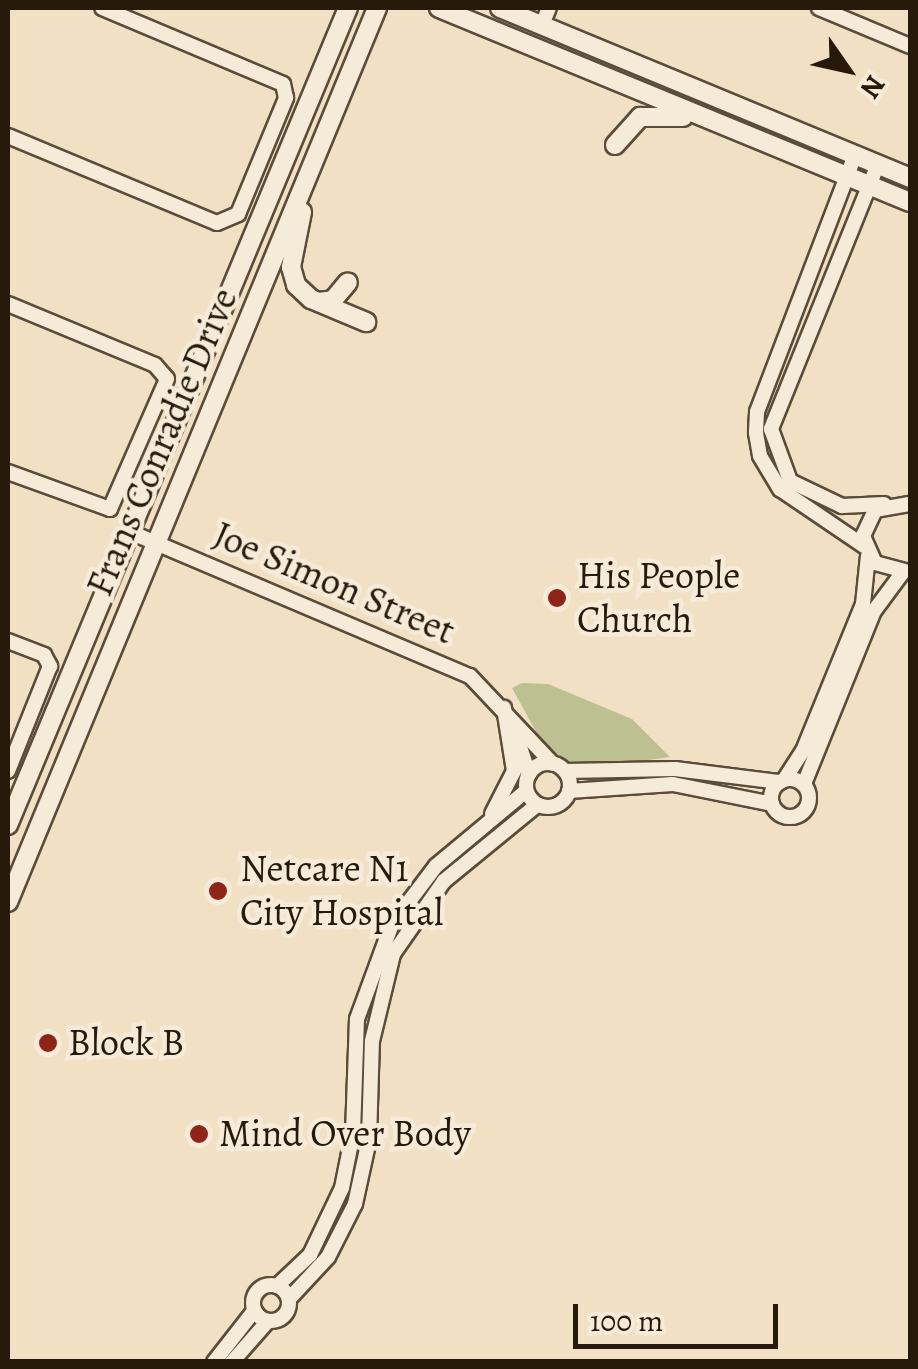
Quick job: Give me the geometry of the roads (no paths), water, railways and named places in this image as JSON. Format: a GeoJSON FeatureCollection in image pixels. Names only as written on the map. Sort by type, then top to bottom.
{"type":"FeatureCollection","features":[{"type":"Feature","properties":{"kind":"main road","name":"Frans Conradie Drive"},"geometry":{"type":"LineString","coordinates":[[8,826],[348,8]]}},
{"type":"Feature","properties":{"kind":"main road","name":"Frans Conradie Drive"},"geometry":{"type":"LineString","coordinates":[[8,902],[378,8]]}},
{"type":"Feature","properties":{"kind":"main road"},"geometry":{"type":"LineString","coordinates":[[439,8],[910,202]]}},
{"type":"Feature","properties":{"kind":"main road"},"geometry":{"type":"LineString","coordinates":[[500,8],[546,16],[910,178]]}},
{"type":"Feature","properties":{"kind":"main road"},"geometry":{"type":"LineString","coordinates":[[616,145],[640,117],[704,120]]}},
{"type":"Feature","properties":{"kind":"main road"},"geometry":{"type":"LineString","coordinates":[[310,172],[291,267],[302,292],[366,322]]}},
{"type":"Feature","properties":{"kind":"main road"},"geometry":{"type":"LineString","coordinates":[[318,302],[333,300],[348,282]]}},
{"type":"Feature","properties":{"kind":"street"},"geometry":{"type":"LineString","coordinates":[[8,136],[228,223],[286,98],[284,86],[102,8]]}},
{"type":"Feature","properties":{"kind":"street"},"geometry":{"type":"LineString","coordinates":[[819,8],[910,46]]}},
{"type":"Feature","properties":{"kind":"street"},"geometry":{"type":"LineString","coordinates":[[855,155],[757,412],[756,433],[760,456],[780,489],[866,551],[883,569],[907,570]]}},
{"type":"Feature","properties":{"kind":"street"},"geometry":{"type":"LineString","coordinates":[[878,164],[770,429],[779,464],[808,492],[842,506],[910,504]]}},
{"type":"Feature","properties":{"kind":"street"},"geometry":{"type":"LineString","coordinates":[[8,304],[166,374],[166,386],[110,509],[8,472]]}},
{"type":"Feature","properties":{"kind":"street"},"geometry":{"type":"LineString","coordinates":[[772,804],[803,750],[864,604],[868,517],[884,504]]}},
{"type":"Feature","properties":{"kind":"street","name":"Joe Simon Street"},"geometry":{"type":"LineString","coordinates":[[130,532],[452,667],[487,688],[559,767]]}},
{"type":"Feature","properties":{"kind":"street"},"geometry":{"type":"LineString","coordinates":[[232,1362],[268,1321],[283,1317],[289,1299],[328,1257],[355,1204],[369,1140],[372,1040],[393,954],[444,881],[537,805],[556,806],[569,791],[673,784],[772,804],[782,816],[799,816],[810,801],[804,784],[874,611],[907,570]]}},
{"type":"Feature","properties":{"kind":"street"},"geometry":{"type":"LineString","coordinates":[[8,641],[48,659],[50,671],[8,771]]}},
{"type":"Feature","properties":{"kind":"street"},"geometry":{"type":"LineString","coordinates":[[214,1362],[254,1311],[258,1290],[277,1286],[310,1256],[342,1188],[353,1133],[357,1019],[380,948],[412,894],[498,808],[514,770],[504,707]]}},
{"type":"Feature","properties":{"kind":"street","name":"Joe Simon Street"},"geometry":{"type":"LineString","coordinates":[[504,707],[529,774]]}},
{"type":"Feature","properties":{"kind":"street"},"geometry":{"type":"LineString","coordinates":[[471,836],[526,791],[529,774],[559,767],[675,769],[804,784]]}},
{"type":"Feature","properties":{"kind":"street"},"geometry":{"type":"LineString","coordinates":[[559,767],[569,791]]}},
{"type":"Feature","properties":{"kind":"street"},"geometry":{"type":"LineString","coordinates":[[526,791],[537,805]]}},
{"type":"Feature","properties":{"kind":"street"},"geometry":{"type":"LineString","coordinates":[[277,1286],[289,1299]]}},
{"type":"Feature","properties":{"kind":"street"},"geometry":{"type":"LineString","coordinates":[[254,1311],[268,1321]]}},
{"type":"Feature","properties":{"kind":"place","name":"His People Church"},"geometry":{"type":"Point","coordinates":[557,598]}},
{"type":"Feature","properties":{"kind":"place","name":"Netcare N1 City Hospital"},"geometry":{"type":"Point","coordinates":[218,891]}},
{"type":"Feature","properties":{"kind":"place","name":"Block B"},"geometry":{"type":"Point","coordinates":[48,1043]}},
{"type":"Feature","properties":{"kind":"place","name":"Mind Over Body"},"geometry":{"type":"Point","coordinates":[199,1134]}}]}
